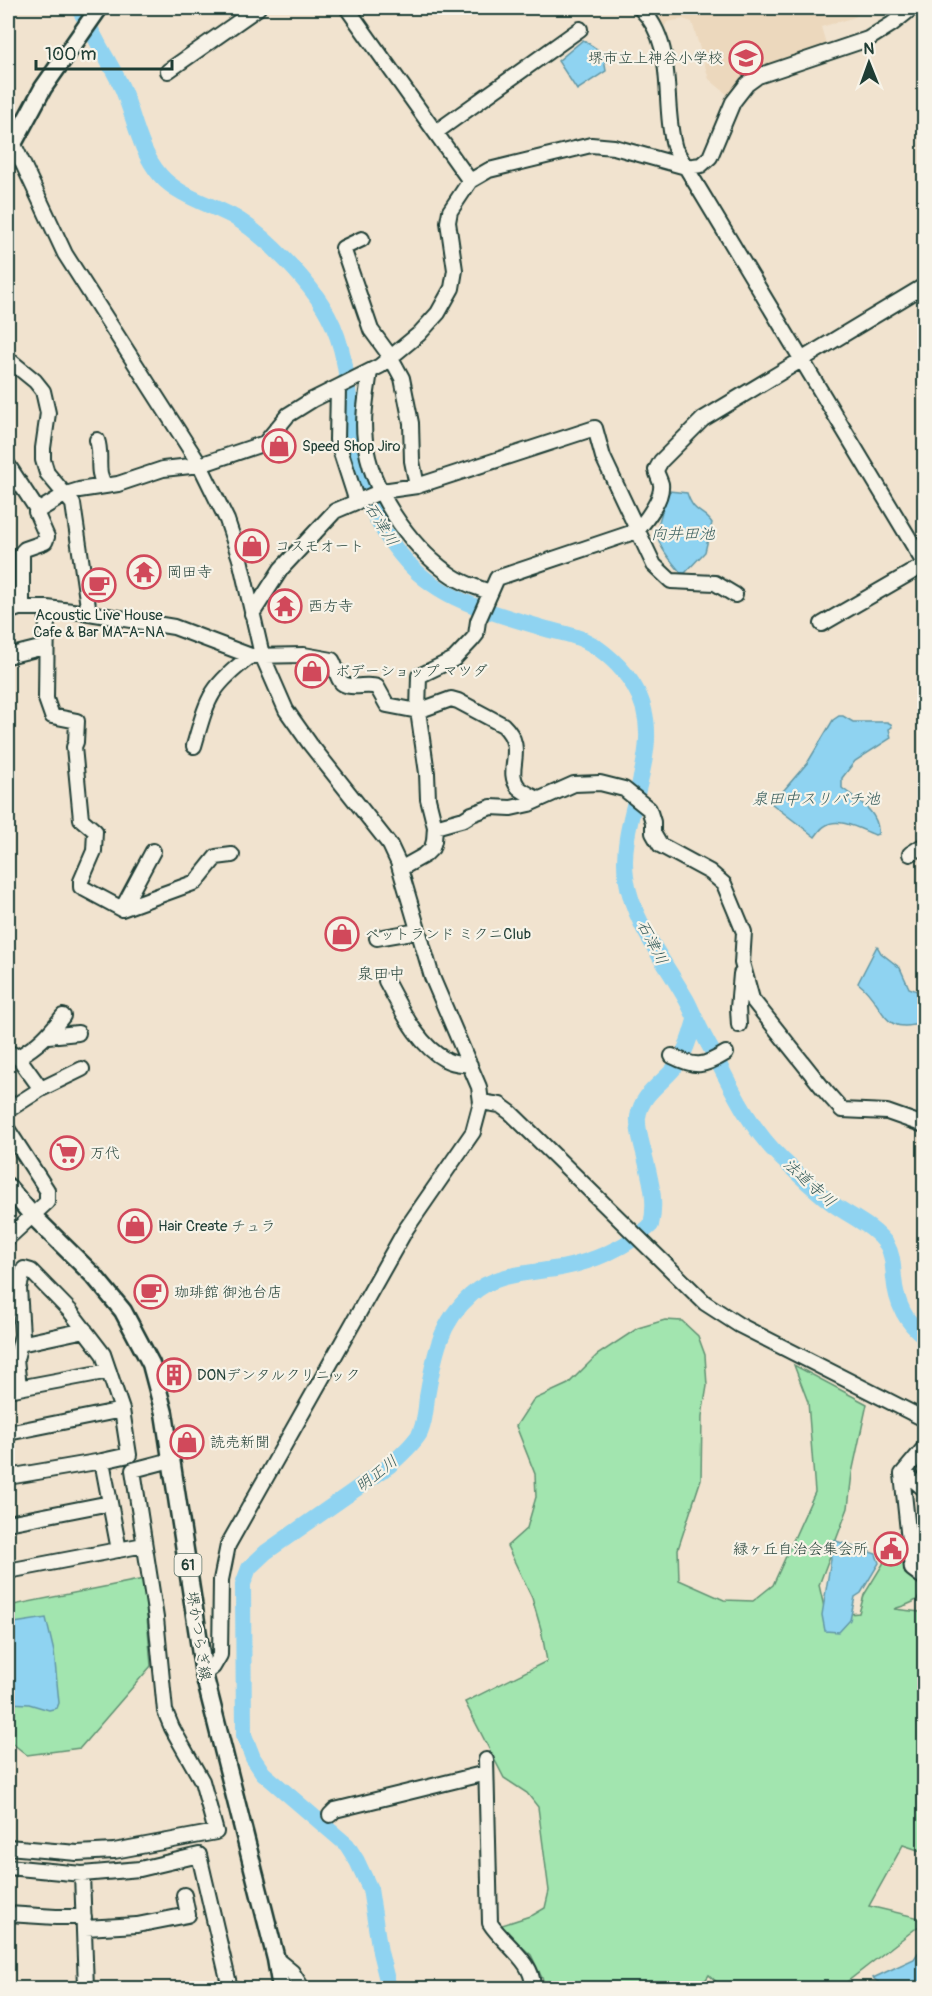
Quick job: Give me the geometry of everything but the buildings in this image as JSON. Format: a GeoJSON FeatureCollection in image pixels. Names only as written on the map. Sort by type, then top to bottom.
{"type":"FeatureCollection","features":[{"type":"Feature","properties":{"kind":"main road"},"geometry":{"type":"LineString","coordinates":[[9,143],[95,12]]}},
{"type":"Feature","properties":{"kind":"main road","name":"堺かつらぎ線"},"geometry":{"type":"LineString","coordinates":[[8,1187],[32,1215],[94,1276],[123,1311],[150,1364],[164,1413],[204,1674],[276,1959],[281,1989]]}},
{"type":"Feature","properties":{"kind":"street"},"geometry":{"type":"LineString","coordinates":[[168,71],[258,8]]}},
{"type":"Feature","properties":{"kind":"street"},"geometry":{"type":"LineString","coordinates":[[347,8],[470,181]]}},
{"type":"Feature","properties":{"kind":"street"},"geometry":{"type":"LineString","coordinates":[[640,8],[647,14],[658,36],[666,61],[672,139],[675,149],[924,564],[822,624]]}},
{"type":"Feature","properties":{"kind":"street"},"geometry":{"type":"LineString","coordinates":[[38,511],[66,494],[79,490],[106,486],[154,471],[200,465],[265,443],[288,415],[312,400],[380,366],[419,334],[438,313],[452,288],[455,270],[448,222],[450,211],[470,181],[489,171],[591,145],[614,147],[686,167],[701,165],[710,157],[733,102],[747,84],[758,76],[868,39],[912,8]]}},
{"type":"Feature","properties":{"kind":"street"},"geometry":{"type":"LineString","coordinates":[[436,132],[580,29]]}},
{"type":"Feature","properties":{"kind":"street"},"geometry":{"type":"LineString","coordinates":[[9,143],[65,254],[200,465],[227,520],[240,559],[252,614],[256,656],[286,710],[310,744],[390,845],[400,869],[432,976],[479,1087],[481,1102],[473,1132],[406,1229],[228,1545],[221,1580],[220,1655],[213,1667],[204,1674]]}},
{"type":"Feature","properties":{"kind":"street"},"geometry":{"type":"LineString","coordinates":[[362,239],[343,248],[370,330],[390,356],[402,378],[411,423],[412,461],[417,486]]}},
{"type":"Feature","properties":{"kind":"street"},"geometry":{"type":"LineString","coordinates":[[400,869],[425,855],[432,848],[435,827],[428,799],[428,773],[418,711],[419,676],[454,659],[476,635],[478,621],[497,578],[638,531],[652,512],[661,489],[656,470],[660,461],[703,419],[924,286]]}},
{"type":"Feature","properties":{"kind":"street"},"geometry":{"type":"LineString","coordinates":[[8,359],[34,381],[43,392],[48,413],[43,460],[47,473],[74,504],[89,613]]}},
{"type":"Feature","properties":{"kind":"street"},"geometry":{"type":"LineString","coordinates":[[369,371],[364,420],[366,451],[382,491],[401,527],[415,545],[449,574],[489,592]]}},
{"type":"Feature","properties":{"kind":"street"},"geometry":{"type":"LineString","coordinates":[[339,386],[338,440],[356,498]]}},
{"type":"Feature","properties":{"kind":"street"},"geometry":{"type":"LineString","coordinates":[[252,614],[281,569],[335,511],[356,498],[382,491],[417,486],[594,429],[603,457],[654,565],[671,581],[715,583],[735,595]]}},
{"type":"Feature","properties":{"kind":"street"},"geometry":{"type":"LineString","coordinates":[[97,440],[101,449],[100,475],[106,486]]}},
{"type":"Feature","properties":{"kind":"street"},"geometry":{"type":"LineString","coordinates":[[8,465],[38,511],[36,512],[47,537],[45,542],[22,552],[22,608]]}},
{"type":"Feature","properties":{"kind":"street"},"geometry":{"type":"LineString","coordinates":[[8,612],[22,608],[47,608],[89,613],[174,627],[256,656],[304,655],[332,660],[342,683],[377,687],[387,705],[418,711],[451,699],[458,701],[503,725],[509,731],[516,750],[514,781],[520,789],[538,799]]}},
{"type":"Feature","properties":{"kind":"street"},"geometry":{"type":"LineString","coordinates":[[47,608],[46,699],[52,716],[77,721],[74,747],[81,819],[95,831],[94,850],[81,881],[81,887],[122,909],[196,882],[216,857],[232,855]]}},
{"type":"Feature","properties":{"kind":"street"},"geometry":{"type":"LineString","coordinates":[[8,656],[36,649],[46,649]]}},
{"type":"Feature","properties":{"kind":"street"},"geometry":{"type":"LineString","coordinates":[[194,746],[207,702],[216,687],[229,673],[256,656]]}},
{"type":"Feature","properties":{"kind":"street"},"geometry":{"type":"LineString","coordinates":[[435,827],[464,819],[491,807],[511,808],[529,804],[574,783],[600,783],[624,789],[650,809],[653,833],[660,845],[710,872],[724,884],[744,932],[738,1008],[739,1025]]}},
{"type":"Feature","properties":{"kind":"street"},"geometry":{"type":"LineString","coordinates":[[910,854],[924,845]]}},
{"type":"Feature","properties":{"kind":"street"},"geometry":{"type":"LineString","coordinates":[[122,909],[153,852]]}},
{"type":"Feature","properties":{"kind":"street"},"geometry":{"type":"LineString","coordinates":[[377,938],[418,931]]}},
{"type":"Feature","properties":{"kind":"street"},"geometry":{"type":"LineString","coordinates":[[742,963],[752,999],[842,1110],[887,1112],[924,1125]]}},
{"type":"Feature","properties":{"kind":"street"},"geometry":{"type":"LineString","coordinates":[[386,981],[410,1023],[429,1047],[447,1061],[470,1065]]}},
{"type":"Feature","properties":{"kind":"street"},"geometry":{"type":"LineString","coordinates":[[41,1089],[13,1055],[36,1047],[48,1036],[63,1016]]}},
{"type":"Feature","properties":{"kind":"street"},"geometry":{"type":"LineString","coordinates":[[48,1036],[78,1033]]}},
{"type":"Feature","properties":{"kind":"street"},"geometry":{"type":"LineString","coordinates":[[672,1056],[688,1064],[708,1064],[726,1053]]}},
{"type":"Feature","properties":{"kind":"street"},"geometry":{"type":"LineString","coordinates":[[8,1110],[41,1089],[82,1069]]}},
{"type":"Feature","properties":{"kind":"street"},"geometry":{"type":"LineString","coordinates":[[481,1102],[500,1105],[511,1113],[705,1303],[739,1325],[924,1419]]}},
{"type":"Feature","properties":{"kind":"street"},"geometry":{"type":"LineString","coordinates":[[8,1130],[47,1190],[47,1202],[8,1238]]}},
{"type":"Feature","properties":{"kind":"street"},"geometry":{"type":"LineString","coordinates":[[8,1477],[129,1455],[122,1410],[109,1371],[103,1354],[70,1311],[31,1271],[24,1269],[20,1288],[22,1335],[16,1359],[13,1389],[109,1371]]}},
{"type":"Feature","properties":{"kind":"street"},"geometry":{"type":"LineString","coordinates":[[20,1344],[85,1330]]}},
{"type":"Feature","properties":{"kind":"street"},"geometry":{"type":"LineString","coordinates":[[8,1433],[122,1410]]}},
{"type":"Feature","properties":{"kind":"street"},"geometry":{"type":"LineString","coordinates":[[924,1448],[902,1474],[912,1569],[924,1578]]}},
{"type":"Feature","properties":{"kind":"street"},"geometry":{"type":"LineString","coordinates":[[8,1847],[77,1853],[114,1851],[216,1832],[202,1781],[165,1711],[156,1618],[133,1470],[171,1460]]}},
{"type":"Feature","properties":{"kind":"street"},"geometry":{"type":"LineString","coordinates":[[102,1461],[118,1550]]}},
{"type":"Feature","properties":{"kind":"street"},"geometry":{"type":"LineString","coordinates":[[904,1472],[924,1489]]}},
{"type":"Feature","properties":{"kind":"street"},"geometry":{"type":"LineString","coordinates":[[8,1523],[110,1503]]}},
{"type":"Feature","properties":{"kind":"street"},"geometry":{"type":"LineString","coordinates":[[8,1571],[144,1545]]}},
{"type":"Feature","properties":{"kind":"street"},"geometry":{"type":"LineString","coordinates":[[911,1559],[924,1545]]}},
{"type":"Feature","properties":{"kind":"street"},"geometry":{"type":"LineString","coordinates":[[330,1815],[335,1810],[486,1767],[490,1923],[495,1932],[520,1957],[532,1974],[532,1989]]}},
{"type":"Feature","properties":{"kind":"street"},"geometry":{"type":"LineString","coordinates":[[8,1866],[82,1874],[140,1869],[199,1855],[230,1989]]}},
{"type":"Feature","properties":{"kind":"street"},"geometry":{"type":"LineString","coordinates":[[82,1874],[86,1989]]}},
{"type":"Feature","properties":{"kind":"street"},"geometry":{"type":"LineString","coordinates":[[8,1914],[137,1925],[188,1915],[184,1895]]}},
{"type":"Feature","properties":{"kind":"street"},"geometry":{"type":"LineString","coordinates":[[276,1959],[292,1972],[302,1989]]}},
{"type":"Feature","properties":{"kind":"shaded area","name":"堺市立上神谷小学校"},"geometry":{"type":"Polygon","coordinates":[[[660,8],[865,8],[855,17],[821,27],[827,47],[749,71],[729,96],[709,79],[692,22],[683,19],[667,22],[665,26],[658,24],[662,13],[660,8]]]}},
{"type":"Feature","properties":{"kind":"green space"},"geometry":{"type":"Polygon","coordinates":[[[665,1320],[682,1321],[698,1336],[705,1355],[707,1386],[702,1416],[701,1479],[678,1549],[679,1580],[724,1600],[753,1601],[773,1585],[815,1492],[808,1402],[794,1365],[867,1404],[852,1473],[848,1508],[819,1585],[826,1616],[859,1613],[864,1595],[884,1560],[907,1557],[922,1587],[919,1598],[894,1609],[920,1612],[924,1618],[924,1852],[903,1845],[869,1906],[924,1919],[924,1922],[839,1988],[723,1988],[709,1975],[700,1988],[567,1988],[544,1982],[531,1955],[499,1926],[533,1915],[545,1908],[549,1891],[538,1807],[527,1793],[504,1778],[465,1702],[547,1661],[532,1598],[507,1546],[527,1528],[536,1497],[535,1474],[516,1426],[533,1400],[568,1384],[597,1355],[638,1328],[665,1320]]]}},
{"type":"Feature","properties":{"kind":"green space"},"geometry":{"type":"Polygon","coordinates":[[[144,1579],[151,1666],[80,1748],[27,1755],[8,1740],[8,1606],[144,1579]]]}},
{"type":"Feature","properties":{"kind":"water"},"geometry":{"type":"Polygon","coordinates":[[[583,40],[603,53],[606,71],[577,90],[558,61],[583,40]]]}},
{"type":"Feature","properties":{"kind":"water","name":"向井田池"},"geometry":{"type":"Polygon","coordinates":[[[669,491],[687,493],[696,509],[712,523],[705,552],[685,573],[681,573],[664,551],[658,535],[660,518],[669,491]]]}},
{"type":"Feature","properties":{"kind":"water","name":"泉田中スリバチ池"},"geometry":{"type":"Polygon","coordinates":[[[839,716],[853,722],[887,722],[892,727],[889,729],[891,738],[855,761],[842,778],[842,788],[861,802],[875,819],[878,834],[875,835],[836,822],[824,827],[815,837],[772,804],[808,762],[833,720],[839,716]]]}},
{"type":"Feature","properties":{"kind":"water"},"geometry":{"type":"Polygon","coordinates":[[[877,946],[881,953],[900,968],[909,988],[924,991],[924,1022],[899,1026],[891,1022],[858,983],[877,946]]]}},
{"type":"Feature","properties":{"kind":"water"},"geometry":{"type":"Polygon","coordinates":[[[833,1540],[876,1554],[879,1563],[861,1593],[855,1597],[850,1620],[839,1632],[825,1631],[822,1615],[831,1559],[830,1544],[833,1540]]]}},
{"type":"Feature","properties":{"kind":"water"},"geometry":{"type":"Polygon","coordinates":[[[46,1618],[54,1652],[59,1703],[57,1708],[49,1710],[29,1704],[8,1703],[8,1624],[46,1618]]]}},
{"type":"Feature","properties":{"kind":"water"},"geometry":{"type":"Polygon","coordinates":[[[924,1944],[924,1988],[886,1988],[873,1978],[914,1959],[924,1944]]]}},
{"type":"Feature","properties":{"kind":"waterway","name":"石津川"},"geometry":{"type":"LineString","coordinates":[[78,8],[120,84],[142,145],[160,175],[176,189],[234,217],[259,235],[299,275],[328,315],[344,363],[354,448],[365,494],[379,523],[396,549],[421,575],[452,596],[488,611],[574,636],[598,648],[624,672],[634,686],[644,709],[647,732],[641,780],[625,853],[626,877],[642,926],[686,999],[745,1112],[771,1148],[813,1188],[869,1227],[887,1245],[899,1303],[907,1318],[924,1336]]}},
{"type":"Feature","properties":{"kind":"waterway","name":"明正川"},"geometry":{"type":"LineString","coordinates":[[389,1988],[380,1952],[370,1889],[357,1861],[347,1845],[263,1773],[253,1758],[244,1735],[243,1584],[249,1568],[266,1552],[389,1466],[414,1442],[423,1424],[432,1368],[445,1329],[460,1306],[471,1295],[480,1288],[502,1278],[561,1268],[597,1258],[621,1247],[651,1225],[652,1189],[638,1117],[640,1108],[649,1093],[679,1062],[687,1047],[695,1020]]}},
{"type":"Feature","properties":{"kind":"place","name":"堺市立上神谷小学校"},"geometry":{"type":"Point","coordinates":[746,58]}},
{"type":"Feature","properties":{"kind":"place","name":"Speed Shop Jiro"},"geometry":{"type":"Point","coordinates":[279,446]}},
{"type":"Feature","properties":{"kind":"place","name":"コスモオート"},"geometry":{"type":"Point","coordinates":[252,546]}},
{"type":"Feature","properties":{"kind":"place","name":"岡田寺"},"geometry":{"type":"Point","coordinates":[144,572]}},
{"type":"Feature","properties":{"kind":"place","name":"Acoustic Live House Cafe & Bar MA-A-NA"},"geometry":{"type":"Point","coordinates":[99,585]}},
{"type":"Feature","properties":{"kind":"place","name":"西方寺"},"geometry":{"type":"Point","coordinates":[285,606]}},
{"type":"Feature","properties":{"kind":"place","name":"ボデーショップ マツダ"},"geometry":{"type":"Point","coordinates":[312,671]}},
{"type":"Feature","properties":{"kind":"place","name":"ペットランド ミクニClub"},"geometry":{"type":"Point","coordinates":[342,934]}},
{"type":"Feature","properties":{"kind":"place","name":"万代"},"geometry":{"type":"Point","coordinates":[67,1153]}},
{"type":"Feature","properties":{"kind":"place","name":"Hair Create チュラ"},"geometry":{"type":"Point","coordinates":[135,1226]}},
{"type":"Feature","properties":{"kind":"place","name":"珈琲館 御池台店"},"geometry":{"type":"Point","coordinates":[151,1292]}},
{"type":"Feature","properties":{"kind":"place","name":"DONデンタルクリニック"},"geometry":{"type":"Point","coordinates":[174,1375]}},
{"type":"Feature","properties":{"kind":"place","name":"読売新聞"},"geometry":{"type":"Point","coordinates":[187,1442]}},
{"type":"Feature","properties":{"kind":"place","name":"緑ヶ丘自治会集会所"},"geometry":{"type":"Point","coordinates":[891,1549]}},
{"type":"Feature","properties":{"kind":"district","name":"泉田中"},"geometry":{"type":"Point","coordinates":[381,973]}},
{"type":"Feature","properties":{"kind":"water label","name":"法道寺川"},"geometry":{"type":"Point","coordinates":[810,1182]}}]}
